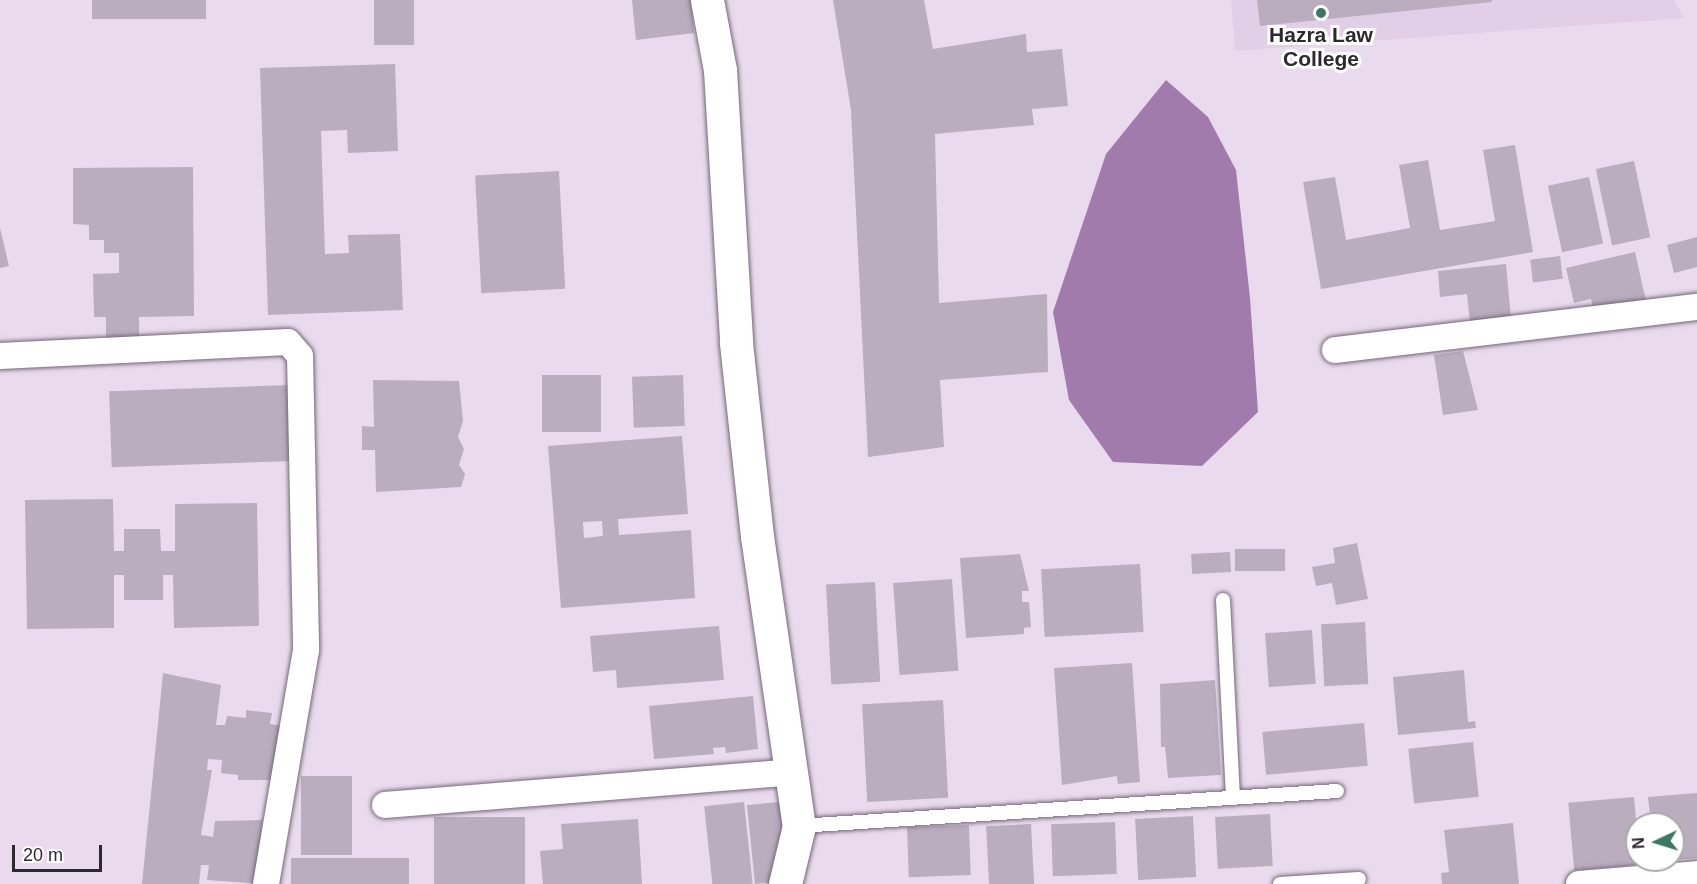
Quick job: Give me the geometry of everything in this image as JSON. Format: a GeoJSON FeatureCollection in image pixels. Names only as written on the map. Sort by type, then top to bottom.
{"type":"FeatureCollection","features":[{"type":"Feature","properties":{"kind":"street"},"geometry":{"type":"LineString","coordinates":[[706,0],[720,70],[736,343],[757,536],[799,826],[786,884]]}},
{"type":"Feature","properties":{"kind":"street"},"geometry":{"type":"LineString","coordinates":[[1335,351],[1697,307]]}},
{"type":"Feature","properties":{"kind":"street"},"geometry":{"type":"LineString","coordinates":[[0,356],[288,342],[300,356],[306,650],[266,884]]}},
{"type":"Feature","properties":{"kind":"street"},"geometry":{"type":"LineString","coordinates":[[385,805],[792,772]]}},
{"type":"Feature","properties":{"kind":"street"},"geometry":{"type":"LineString","coordinates":[[1579,884],[1697,874]]}},
{"type":"Feature","properties":{"kind":"lane"},"geometry":{"type":"LineString","coordinates":[[1223,600],[1233,796]]}},
{"type":"Feature","properties":{"kind":"lane"},"geometry":{"type":"LineString","coordinates":[[799,826],[1337,791]]}},
{"type":"Feature","properties":{"kind":"lane"},"geometry":{"type":"LineString","coordinates":[[1280,884],[1359,879]]}},
{"type":"Feature","properties":{"kind":"shaded area"},"geometry":{"type":"Polygon","coordinates":[[[1231,0],[1674,0],[1684,18],[1235,51],[1231,0]]]}},
{"type":"Feature","properties":{"kind":"shaded area"},"geometry":{"type":"Polygon","coordinates":[[[1166,80],[1208,117],[1236,170],[1250,298],[1258,412],[1202,466],[1113,462],[1069,400],[1053,312],[1106,154],[1166,80]]]}},
{"type":"Feature","properties":{"kind":"building"},"geometry":{"type":"Polygon","coordinates":[[[92,0],[206,0],[206,19],[92,19],[92,0]]]}},
{"type":"Feature","properties":{"kind":"building"},"geometry":{"type":"Polygon","coordinates":[[[374,0],[414,0],[414,45],[374,45],[374,0]]]}},
{"type":"Feature","properties":{"kind":"building"},"geometry":{"type":"Polygon","coordinates":[[[632,0],[691,0],[694,33],[636,40],[632,0]]]}},
{"type":"Feature","properties":{"kind":"building"},"geometry":{"type":"Polygon","coordinates":[[[833,0],[924,0],[933,49],[1026,34],[1027,52],[1062,49],[1068,106],[1032,109],[1034,125],[935,134],[939,303],[1047,294],[1048,372],[940,380],[944,447],[868,457],[851,110],[833,0]]]}},
{"type":"Feature","properties":{"kind":"building","name":"Hazra Law College"},"geometry":{"type":"Polygon","coordinates":[[[1257,0],[1492,0],[1492,2],[1260,26],[1257,0]]]}},
{"type":"Feature","properties":{"kind":"building"},"geometry":{"type":"Polygon","coordinates":[[[395,64],[398,151],[348,153],[347,130],[321,131],[325,254],[349,253],[348,235],[400,234],[403,310],[268,315],[260,68],[395,64]]]}},
{"type":"Feature","properties":{"kind":"building"},"geometry":{"type":"Polygon","coordinates":[[[1515,145],[1533,252],[1321,289],[1303,182],[1335,177],[1346,240],[1410,228],[1399,165],[1428,160],[1440,230],[1495,221],[1483,150],[1515,145]]]}},
{"type":"Feature","properties":{"kind":"building"},"geometry":{"type":"Polygon","coordinates":[[[1634,161],[1650,237],[1612,245],[1596,169],[1634,161]]]}},
{"type":"Feature","properties":{"kind":"building"},"geometry":{"type":"Polygon","coordinates":[[[193,167],[194,316],[139,317],[139,338],[106,338],[106,317],[94,317],[93,274],[119,273],[119,253],[104,253],[104,240],[89,240],[89,225],[73,224],[73,168],[193,167]]]}},
{"type":"Feature","properties":{"kind":"building"},"geometry":{"type":"Polygon","coordinates":[[[559,171],[565,289],[481,293],[475,175],[559,171]]]}},
{"type":"Feature","properties":{"kind":"building"},"geometry":{"type":"Polygon","coordinates":[[[1589,177],[1603,244],[1562,252],[1548,186],[1589,177]]]}},
{"type":"Feature","properties":{"kind":"building"},"geometry":{"type":"Polygon","coordinates":[[[0,228],[9,266],[0,268],[0,228]]]}},
{"type":"Feature","properties":{"kind":"building"},"geometry":{"type":"Polygon","coordinates":[[[1697,237],[1697,267],[1674,273],[1667,245],[1697,237]]]}},
{"type":"Feature","properties":{"kind":"building"},"geometry":{"type":"Polygon","coordinates":[[[1635,252],[1646,301],[1594,313],[1591,299],[1574,303],[1566,268],[1635,252]]]}},
{"type":"Feature","properties":{"kind":"building"},"geometry":{"type":"Polygon","coordinates":[[[1560,256],[1563,279],[1533,282],[1530,260],[1560,256]]]}},
{"type":"Feature","properties":{"kind":"building"},"geometry":{"type":"Polygon","coordinates":[[[1506,264],[1511,319],[1470,323],[1467,294],[1440,297],[1438,271],[1506,264]]]}},
{"type":"Feature","properties":{"kind":"building"},"geometry":{"type":"Polygon","coordinates":[[[1463,351],[1478,410],[1443,415],[1434,355],[1463,351]]]}},
{"type":"Feature","properties":{"kind":"building"},"geometry":{"type":"Polygon","coordinates":[[[542,375],[601,375],[601,432],[542,432],[542,375]]]}},
{"type":"Feature","properties":{"kind":"building"},"geometry":{"type":"Polygon","coordinates":[[[683,375],[685,426],[634,428],[632,377],[683,375]]]}},
{"type":"Feature","properties":{"kind":"building"},"geometry":{"type":"Polygon","coordinates":[[[373,380],[459,381],[463,421],[458,437],[464,449],[459,465],[465,474],[461,487],[376,492],[375,450],[362,450],[362,426],[374,427],[373,380]]]}},
{"type":"Feature","properties":{"kind":"building"},"geometry":{"type":"Polygon","coordinates":[[[291,385],[294,461],[112,467],[109,391],[291,385]]]}},
{"type":"Feature","properties":{"kind":"building"},"geometry":{"type":"Polygon","coordinates":[[[682,436],[688,514],[618,519],[619,535],[691,530],[695,598],[561,608],[548,446],[682,436]],[[602,521],[583,522],[584,538],[603,536],[602,521]]]}},
{"type":"Feature","properties":{"kind":"building"},"geometry":{"type":"Polygon","coordinates":[[[113,499],[114,551],[124,551],[124,529],[160,529],[161,551],[175,551],[175,504],[257,503],[259,626],[174,628],[173,575],[163,575],[163,600],[124,600],[124,575],[114,575],[114,628],[27,629],[25,500],[113,499]]]}},
{"type":"Feature","properties":{"kind":"building"},"geometry":{"type":"Polygon","coordinates":[[[1357,543],[1368,599],[1336,605],[1332,583],[1316,586],[1312,567],[1335,563],[1333,548],[1357,543]]]}},
{"type":"Feature","properties":{"kind":"building"},"geometry":{"type":"Polygon","coordinates":[[[1235,549],[1285,549],[1285,571],[1235,571],[1235,549]]]}},
{"type":"Feature","properties":{"kind":"building"},"geometry":{"type":"Polygon","coordinates":[[[1230,552],[1231,572],[1192,574],[1191,554],[1230,552]]]}},
{"type":"Feature","properties":{"kind":"building"},"geometry":{"type":"Polygon","coordinates":[[[1020,554],[1029,591],[1022,591],[1022,602],[1029,602],[1031,627],[1024,628],[1024,634],[966,638],[960,558],[1020,554]]]}},
{"type":"Feature","properties":{"kind":"building"},"geometry":{"type":"Polygon","coordinates":[[[1140,564],[1144,632],[1045,637],[1041,569],[1140,564]]]}},
{"type":"Feature","properties":{"kind":"building"},"geometry":{"type":"Polygon","coordinates":[[[952,579],[958,671],[900,675],[893,583],[952,579]]]}},
{"type":"Feature","properties":{"kind":"building"},"geometry":{"type":"Polygon","coordinates":[[[875,582],[880,682],[831,684],[826,585],[875,582]]]}},
{"type":"Feature","properties":{"kind":"building"},"geometry":{"type":"Polygon","coordinates":[[[1365,622],[1368,684],[1324,686],[1321,624],[1365,622]]]}},
{"type":"Feature","properties":{"kind":"building"},"geometry":{"type":"Polygon","coordinates":[[[719,626],[724,680],[617,688],[616,670],[593,672],[590,636],[719,626]]]}},
{"type":"Feature","properties":{"kind":"building"},"geometry":{"type":"Polygon","coordinates":[[[1312,630],[1316,684],[1269,687],[1265,633],[1312,630]]]}},
{"type":"Feature","properties":{"kind":"building"},"geometry":{"type":"Polygon","coordinates":[[[1132,663],[1140,782],[1118,784],[1117,776],[1062,785],[1054,668],[1132,663]]]}},
{"type":"Feature","properties":{"kind":"building"},"geometry":{"type":"Polygon","coordinates":[[[1464,670],[1468,722],[1475,721],[1476,728],[1398,735],[1393,677],[1464,670]]]}},
{"type":"Feature","properties":{"kind":"building"},"geometry":{"type":"Polygon","coordinates":[[[163,673],[221,685],[216,725],[225,725],[227,716],[246,718],[246,710],[272,713],[270,724],[289,727],[280,780],[238,780],[238,775],[221,773],[222,760],[208,759],[207,770],[212,770],[201,835],[213,837],[215,821],[263,820],[261,829],[271,830],[264,884],[207,880],[209,865],[201,865],[199,884],[142,884],[163,673]]]}},
{"type":"Feature","properties":{"kind":"building"},"geometry":{"type":"Polygon","coordinates":[[[1215,680],[1221,775],[1168,778],[1165,747],[1161,747],[1160,684],[1215,680]]]}},
{"type":"Feature","properties":{"kind":"building"},"geometry":{"type":"Polygon","coordinates":[[[753,696],[758,749],[726,753],[725,747],[713,748],[714,754],[654,759],[649,706],[753,696]]]}},
{"type":"Feature","properties":{"kind":"building"},"geometry":{"type":"Polygon","coordinates":[[[943,700],[948,798],[867,802],[862,704],[943,700]]]}},
{"type":"Feature","properties":{"kind":"building"},"geometry":{"type":"Polygon","coordinates":[[[1364,723],[1368,766],[1266,775],[1262,732],[1364,723]]]}},
{"type":"Feature","properties":{"kind":"building"},"geometry":{"type":"Polygon","coordinates":[[[1473,742],[1479,797],[1414,803],[1408,749],[1473,742]]]}},
{"type":"Feature","properties":{"kind":"building"},"geometry":{"type":"Polygon","coordinates":[[[301,776],[352,776],[352,855],[301,855],[301,776]]]}},
{"type":"Feature","properties":{"kind":"building"},"geometry":{"type":"Polygon","coordinates":[[[1697,793],[1697,858],[1685,859],[1685,812],[1650,812],[1648,797],[1697,793]]]}},
{"type":"Feature","properties":{"kind":"building"},"geometry":{"type":"Polygon","coordinates":[[[1634,797],[1635,812],[1625,812],[1625,866],[1574,870],[1568,803],[1634,797]]]}},
{"type":"Feature","properties":{"kind":"building"},"geometry":{"type":"Polygon","coordinates":[[[790,801],[794,849],[775,851],[777,882],[755,884],[747,805],[790,801]]]}},
{"type":"Feature","properties":{"kind":"building"},"geometry":{"type":"Polygon","coordinates":[[[744,802],[753,884],[712,884],[704,806],[744,802]]]}},
{"type":"Feature","properties":{"kind":"building"},"geometry":{"type":"Polygon","coordinates":[[[1270,814],[1273,866],[1218,869],[1215,817],[1270,814]]]}},
{"type":"Feature","properties":{"kind":"building"},"geometry":{"type":"Polygon","coordinates":[[[1193,816],[1196,877],[1138,880],[1135,819],[1193,816]]]}},
{"type":"Feature","properties":{"kind":"building"},"geometry":{"type":"Polygon","coordinates":[[[434,817],[525,817],[525,884],[434,884],[434,817]]]}},
{"type":"Feature","properties":{"kind":"building"},"geometry":{"type":"Polygon","coordinates":[[[638,819],[642,884],[543,884],[540,851],[563,849],[561,824],[638,819]]]}},
{"type":"Feature","properties":{"kind":"building"},"geometry":{"type":"Polygon","coordinates":[[[1115,822],[1117,874],[1053,876],[1051,824],[1115,822]]]}},
{"type":"Feature","properties":{"kind":"building"},"geometry":{"type":"Polygon","coordinates":[[[1513,823],[1519,884],[1442,884],[1441,873],[1449,872],[1444,830],[1513,823]]]}},
{"type":"Feature","properties":{"kind":"building"},"geometry":{"type":"Polygon","coordinates":[[[1031,824],[1034,884],[989,884],[986,826],[1031,824]]]}},
{"type":"Feature","properties":{"kind":"building"},"geometry":{"type":"Polygon","coordinates":[[[969,825],[971,875],[909,877],[907,827],[969,825]]]}},
{"type":"Feature","properties":{"kind":"building"},"geometry":{"type":"Polygon","coordinates":[[[291,858],[409,858],[409,884],[291,884],[291,858]]]}},
{"type":"Feature","properties":{"kind":"place","name":"Hazra Law College"},"geometry":{"type":"Point","coordinates":[1321,13]}}]}
